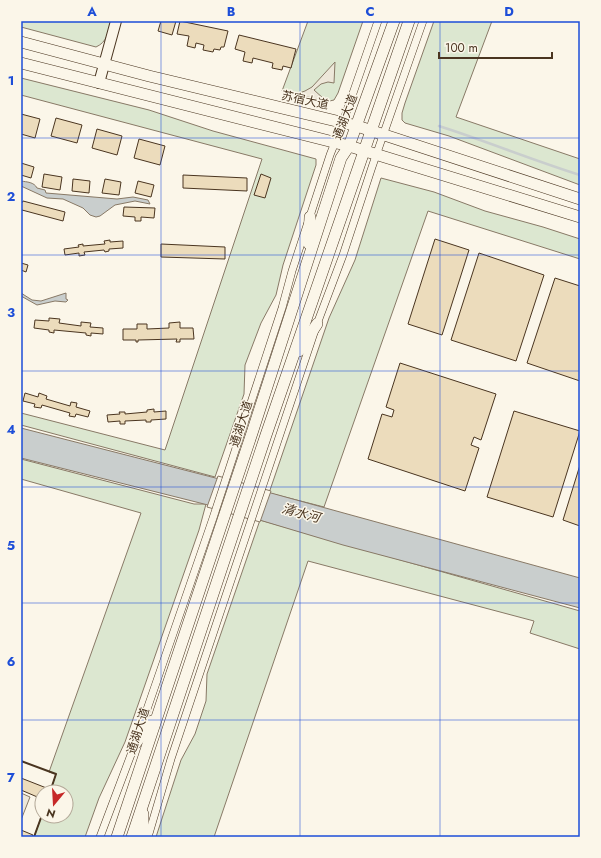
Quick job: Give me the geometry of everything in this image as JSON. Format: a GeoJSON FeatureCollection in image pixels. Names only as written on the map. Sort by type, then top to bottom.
{"type":"FeatureCollection","features":[{"type":"Feature","properties":{"kind":"main road","name":"通湖大道"},"geometry":{"type":"LineString","coordinates":[[117,837],[158,712],[217,519],[252,434],[308,257],[342,158],[350,146],[394,21]]}},
{"type":"Feature","properties":{"kind":"main road"},"geometry":{"type":"LineString","coordinates":[[132,837],[290,363],[409,21]]}},
{"type":"Feature","properties":{"kind":"main road","name":"苏宿大道"},"geometry":{"type":"LineString","coordinates":[[21,42],[149,76],[274,107],[343,122],[580,199]]}},
{"type":"Feature","properties":{"kind":"main road"},"geometry":{"type":"LineString","coordinates":[[21,63],[350,146],[580,218]]}},
{"type":"Feature","properties":{"kind":"main road"},"geometry":{"type":"LineString","coordinates":[[308,257],[310,217]]}},
{"type":"Feature","properties":{"kind":"main road"},"geometry":{"type":"LineString","coordinates":[[290,363],[317,324]]}},
{"type":"Feature","properties":{"kind":"main road"},"geometry":{"type":"LineString","coordinates":[[135,744],[158,712]]}},
{"type":"Feature","properties":{"kind":"main road"},"geometry":{"type":"LineString","coordinates":[[143,802],[143,837]]}},
{"type":"Feature","properties":{"kind":"street"},"geometry":{"type":"LineString","coordinates":[[99,83],[116,21]]}},
{"type":"Feature","properties":{"kind":"street"},"geometry":{"type":"LineString","coordinates":[[100,837],[217,519],[241,431],[282,308],[310,217],[378,21]]}},
{"type":"Feature","properties":{"kind":"street"},"geometry":{"type":"LineString","coordinates":[[148,837],[171,759],[317,324],[343,255],[424,21]]}},
{"type":"Feature","properties":{"kind":"green space"},"geometry":{"type":"Polygon","coordinates":[[[21,21],[111,21],[105,40],[96,47],[21,27],[21,21]]]}},
{"type":"Feature","properties":{"kind":"green space"},"geometry":{"type":"Polygon","coordinates":[[[308,21],[363,21],[338,93],[334,100],[325,102],[282,91],[308,21]]]}},
{"type":"Feature","properties":{"kind":"green space"},"geometry":{"type":"Polygon","coordinates":[[[434,21],[492,21],[456,117],[580,159],[580,185],[449,136],[405,123],[402,120],[402,113],[405,103],[434,21]]]}},
{"type":"Feature","properties":{"kind":"green space"},"geometry":{"type":"Polygon","coordinates":[[[21,78],[149,110],[213,131],[316,159],[316,165],[283,265],[276,295],[261,323],[245,365],[244,394],[215,477],[21,425],[21,413],[165,450],[262,159],[21,95],[21,78]]]}},
{"type":"Feature","properties":{"kind":"green space"},"geometry":{"type":"Polygon","coordinates":[[[381,178],[434,192],[485,211],[580,239],[580,259],[428,211],[324,507],[269,493],[329,318],[355,260],[381,178]]]}},
{"type":"Feature","properties":{"kind":"green space"},"geometry":{"type":"Polygon","coordinates":[[[21,459],[194,504],[206,504],[199,530],[125,742],[99,798],[85,837],[34,837],[39,824],[74,824],[74,784],[53,784],[56,774],[49,772],[141,513],[21,479],[21,459]]]}},
{"type":"Feature","properties":{"kind":"green space"},"geometry":{"type":"Polygon","coordinates":[[[260,520],[580,611],[580,649],[530,633],[534,621],[308,561],[214,837],[156,837],[181,760],[195,734],[206,701],[207,674],[260,520]]]}},
{"type":"Feature","properties":{"kind":"shaded area"},"geometry":{"type":"Polygon","coordinates":[[[335,62],[334,83],[328,82],[321,84],[314,90],[324,99],[324,101],[296,94],[312,87],[335,62]]]}},
{"type":"Feature","properties":{"kind":"shaded area"},"geometry":{"type":"Polygon","coordinates":[[[21,793],[30,797],[21,820],[21,793]]]}},
{"type":"Feature","properties":{"kind":"water"},"geometry":{"type":"Polygon","coordinates":[[[21,181],[32,183],[37,188],[45,190],[46,193],[117,199],[133,197],[148,200],[150,204],[135,201],[115,205],[100,216],[96,217],[90,215],[83,208],[63,199],[47,198],[21,186],[21,181]]]}},
{"type":"Feature","properties":{"kind":"water"},"geometry":{"type":"Polygon","coordinates":[[[21,293],[32,300],[41,301],[66,293],[66,299],[68,300],[66,302],[55,301],[37,305],[21,296],[21,293]]]}},
{"type":"Feature","properties":{"kind":"water","name":"清水河"},"geometry":{"type":"Polygon","coordinates":[[[21,428],[231,482],[580,578],[580,608],[343,545],[216,507],[21,458],[21,428]]]}},
{"type":"Feature","properties":{"kind":"pier"},"geometry":{"type":"Polygon","coordinates":[[[218,476],[271,491],[260,522],[207,507],[218,476]]]}},
{"type":"Feature","properties":{"kind":"building"},"geometry":{"type":"Polygon","coordinates":[[[161,21],[176,21],[172,35],[158,31],[161,21]]]}},
{"type":"Feature","properties":{"kind":"building"},"geometry":{"type":"Polygon","coordinates":[[[180,21],[228,31],[224,47],[221,47],[220,50],[214,49],[213,52],[203,50],[204,45],[196,43],[195,48],[187,46],[189,36],[177,34],[180,21]]]}},
{"type":"Feature","properties":{"kind":"building"},"geometry":{"type":"Polygon","coordinates":[[[239,35],[296,49],[291,68],[283,66],[282,70],[272,68],[273,63],[253,58],[252,63],[243,61],[245,52],[235,49],[239,35]]]}},
{"type":"Feature","properties":{"kind":"building"},"geometry":{"type":"Polygon","coordinates":[[[21,114],[40,119],[35,138],[21,134],[21,114]]]}},
{"type":"Feature","properties":{"kind":"building"},"geometry":{"type":"Polygon","coordinates":[[[56,118],[82,125],[77,143],[51,136],[56,118]]]}},
{"type":"Feature","properties":{"kind":"building"},"geometry":{"type":"Polygon","coordinates":[[[97,129],[122,136],[117,155],[92,148],[97,129]]]}},
{"type":"Feature","properties":{"kind":"building"},"geometry":{"type":"Polygon","coordinates":[[[139,139],[165,146],[160,165],[134,158],[139,139]]]}},
{"type":"Feature","properties":{"kind":"building"},"geometry":{"type":"Polygon","coordinates":[[[21,163],[34,167],[31,178],[21,175],[21,163]]]}},
{"type":"Feature","properties":{"kind":"building"},"geometry":{"type":"Polygon","coordinates":[[[44,174],[62,177],[60,190],[42,187],[44,174]]]}},
{"type":"Feature","properties":{"kind":"building"},"geometry":{"type":"Polygon","coordinates":[[[261,174],[271,178],[265,198],[254,195],[261,174]]]}},
{"type":"Feature","properties":{"kind":"building"},"geometry":{"type":"Polygon","coordinates":[[[183,175],[247,178],[247,191],[183,188],[183,175]]]}},
{"type":"Feature","properties":{"kind":"building"},"geometry":{"type":"Polygon","coordinates":[[[73,179],[90,181],[89,193],[72,191],[73,179]]]}},
{"type":"Feature","properties":{"kind":"building"},"geometry":{"type":"Polygon","coordinates":[[[105,179],[121,182],[119,195],[102,193],[105,179]]]}},
{"type":"Feature","properties":{"kind":"building"},"geometry":{"type":"Polygon","coordinates":[[[138,181],[154,185],[151,197],[135,193],[138,181]]]}},
{"type":"Feature","properties":{"kind":"building"},"geometry":{"type":"Polygon","coordinates":[[[23,201],[65,212],[63,221],[22,210],[21,213],[21,204],[23,201]]]}},
{"type":"Feature","properties":{"kind":"building"},"geometry":{"type":"Polygon","coordinates":[[[124,207],[155,208],[154,218],[141,217],[141,221],[135,221],[135,217],[123,216],[124,207]]]}},
{"type":"Feature","properties":{"kind":"building"},"geometry":{"type":"Polygon","coordinates":[[[435,239],[469,250],[442,335],[408,324],[435,239]]]}},
{"type":"Feature","properties":{"kind":"building"},"geometry":{"type":"Polygon","coordinates":[[[110,240],[110,242],[123,241],[123,248],[109,249],[109,251],[105,252],[104,250],[84,252],[85,255],[79,256],[79,253],[65,255],[64,249],[79,247],[78,245],[83,244],[83,246],[105,244],[104,241],[110,240]]]}},
{"type":"Feature","properties":{"kind":"building"},"geometry":{"type":"Polygon","coordinates":[[[161,244],[225,247],[225,259],[161,257],[161,244]]]}},
{"type":"Feature","properties":{"kind":"building"},"geometry":{"type":"Polygon","coordinates":[[[479,253],[544,275],[516,361],[451,340],[479,253]]]}},
{"type":"Feature","properties":{"kind":"building"},"geometry":{"type":"Polygon","coordinates":[[[21,263],[28,265],[26,272],[21,270],[21,263]]]}},
{"type":"Feature","properties":{"kind":"building"},"geometry":{"type":"Polygon","coordinates":[[[555,278],[580,286],[580,381],[527,363],[555,278]]]}},
{"type":"Feature","properties":{"kind":"building"},"geometry":{"type":"Polygon","coordinates":[[[49,318],[60,319],[59,323],[81,326],[81,322],[91,323],[90,327],[103,328],[103,334],[91,333],[91,336],[86,335],[86,333],[54,330],[54,333],[49,332],[49,330],[34,328],[35,320],[49,321],[49,318]]]}},
{"type":"Feature","properties":{"kind":"building"},"geometry":{"type":"Polygon","coordinates":[[[180,322],[180,328],[193,328],[194,339],[180,339],[180,342],[176,342],[177,339],[138,340],[138,342],[136,342],[136,340],[123,340],[123,329],[137,329],[137,324],[147,324],[147,329],[169,328],[169,323],[180,322]]]}},
{"type":"Feature","properties":{"kind":"building"},"geometry":{"type":"Polygon","coordinates":[[[400,363],[496,394],[481,440],[474,437],[471,445],[479,448],[465,491],[368,459],[382,414],[392,417],[394,410],[386,407],[400,363]]]}},
{"type":"Feature","properties":{"kind":"building"},"geometry":{"type":"Polygon","coordinates":[[[25,393],[38,397],[39,393],[47,396],[46,399],[70,406],[71,402],[77,403],[76,407],[90,411],[88,417],[76,414],[75,417],[69,416],[70,413],[42,405],[41,408],[34,407],[35,404],[23,401],[25,393]]]}},
{"type":"Feature","properties":{"kind":"building"},"geometry":{"type":"Polygon","coordinates":[[[154,409],[154,412],[166,411],[166,419],[151,420],[151,422],[146,422],[146,420],[125,421],[125,424],[120,424],[120,421],[108,422],[107,415],[120,414],[119,412],[125,412],[125,414],[147,412],[147,410],[154,409]]]}},
{"type":"Feature","properties":{"kind":"building"},"geometry":{"type":"Polygon","coordinates":[[[514,411],[580,431],[553,517],[487,497],[514,411]]]}},
{"type":"Feature","properties":{"kind":"building"},"geometry":{"type":"Polygon","coordinates":[[[580,465],[580,526],[563,520],[580,465]]]}},
{"type":"Feature","properties":{"kind":"building"},"geometry":{"type":"Polygon","coordinates":[[[21,778],[36,784],[34,784],[34,796],[21,790],[21,778]]]}},
{"type":"Feature","properties":{"kind":"building"},"geometry":{"type":"Polygon","coordinates":[[[21,830],[33,835],[32,837],[21,837],[21,830]]]}},
{"type":"Feature","properties":{"kind":"waterway"},"geometry":{"type":"LineString","coordinates":[[439,126],[580,175]]}},
{"type":"Feature","properties":{"kind":"wall"},"geometry":{"type":"LineString","coordinates":[[21,761],[56,774],[53,784]]}},
{"type":"Feature","properties":{"kind":"wall"},"geometry":{"type":"LineString","coordinates":[[34,837],[39,824]]}}]}
